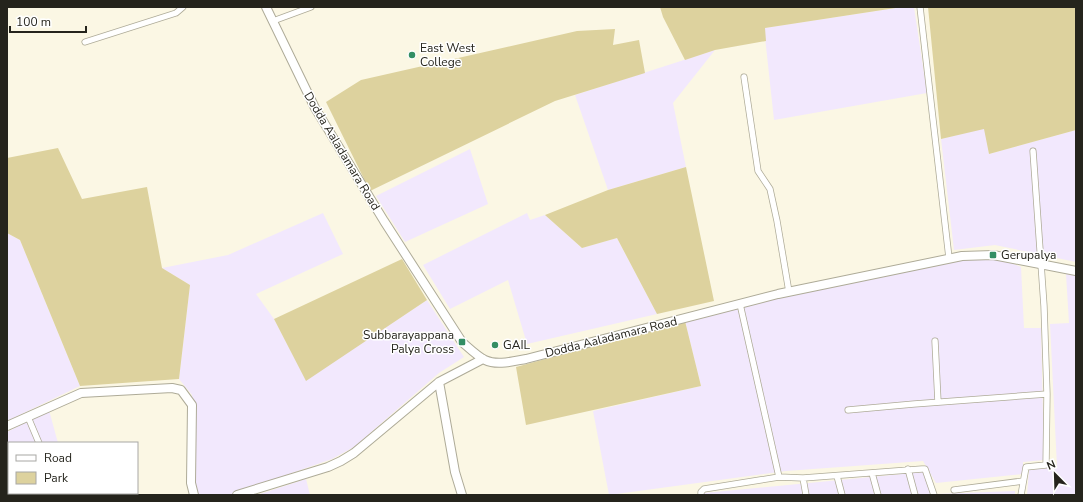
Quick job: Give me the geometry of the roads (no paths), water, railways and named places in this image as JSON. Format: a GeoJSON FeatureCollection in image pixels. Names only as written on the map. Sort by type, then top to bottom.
{"type":"FeatureCollection","features":[{"type":"Feature","properties":{"kind":"main road","name":"Dodda Aaladamara Road"},"geometry":{"type":"LineString","coordinates":[[266,7],[315,108],[344,158],[462,342],[483,359],[489,361],[505,362],[526,359],[789,292],[962,256],[993,255],[1076,271]]}},
{"type":"Feature","properties":{"kind":"main road"},"geometry":{"type":"LineString","coordinates":[[237,495],[328,467],[341,461],[354,453],[439,382],[483,359]]}},
{"type":"Feature","properties":{"kind":"main road"},"geometry":{"type":"LineString","coordinates":[[439,382],[455,472],[462,495]]}},
{"type":"Feature","properties":{"kind":"main road"},"geometry":{"type":"LineString","coordinates":[[7,426],[81,393],[165,389],[181,390],[192,405],[191,483],[194,495]]}},
{"type":"Feature","properties":{"kind":"street"},"geometry":{"type":"LineString","coordinates":[[85,42],[176,13],[183,7]]}},
{"type":"Feature","properties":{"kind":"street"},"geometry":{"type":"LineString","coordinates":[[273,22],[311,7]]}},
{"type":"Feature","properties":{"kind":"street"},"geometry":{"type":"LineString","coordinates":[[920,7],[949,258]]}},
{"type":"Feature","properties":{"kind":"street"},"geometry":{"type":"LineString","coordinates":[[744,77],[758,171],[770,189],[789,292]]}},
{"type":"Feature","properties":{"kind":"street"},"geometry":{"type":"LineString","coordinates":[[1021,495],[1026,467],[1046,465],[1047,394],[1044,306],[1040,264],[1034,151]]}},
{"type":"Feature","properties":{"kind":"street"},"geometry":{"type":"LineString","coordinates":[[740,304],[779,477]]}},
{"type":"Feature","properties":{"kind":"street"},"geometry":{"type":"LineString","coordinates":[[935,341],[938,402]]}},
{"type":"Feature","properties":{"kind":"street"},"geometry":{"type":"LineString","coordinates":[[848,410],[1047,394]]}},
{"type":"Feature","properties":{"kind":"street"},"geometry":{"type":"LineString","coordinates":[[28,417],[39,442]]}},
{"type":"Feature","properties":{"kind":"street"},"geometry":{"type":"LineString","coordinates":[[701,495],[701,492],[704,489],[779,477],[803,478],[837,476],[908,469],[925,469],[934,495]]}},
{"type":"Feature","properties":{"kind":"street"},"geometry":{"type":"LineString","coordinates":[[908,469],[915,495]]}},
{"type":"Feature","properties":{"kind":"street"},"geometry":{"type":"LineString","coordinates":[[872,472],[878,495]]}},
{"type":"Feature","properties":{"kind":"street"},"geometry":{"type":"LineString","coordinates":[[837,476],[842,495]]}},
{"type":"Feature","properties":{"kind":"street"},"geometry":{"type":"LineString","coordinates":[[803,478],[806,495]]}},
{"type":"Feature","properties":{"kind":"street"},"geometry":{"type":"LineString","coordinates":[[954,490],[1023,481]]}},
{"type":"Feature","properties":{"kind":"place","name":"East West College"},"geometry":{"type":"Point","coordinates":[412,55]}},
{"type":"Feature","properties":{"kind":"place","name":"Gerupalya"},"geometry":{"type":"Point","coordinates":[993,255]}},
{"type":"Feature","properties":{"kind":"place","name":"Subbarayappana Palya Cross"},"geometry":{"type":"Point","coordinates":[462,342]}},
{"type":"Feature","properties":{"kind":"place","name":"GAIL"},"geometry":{"type":"Point","coordinates":[495,345]}}]}
